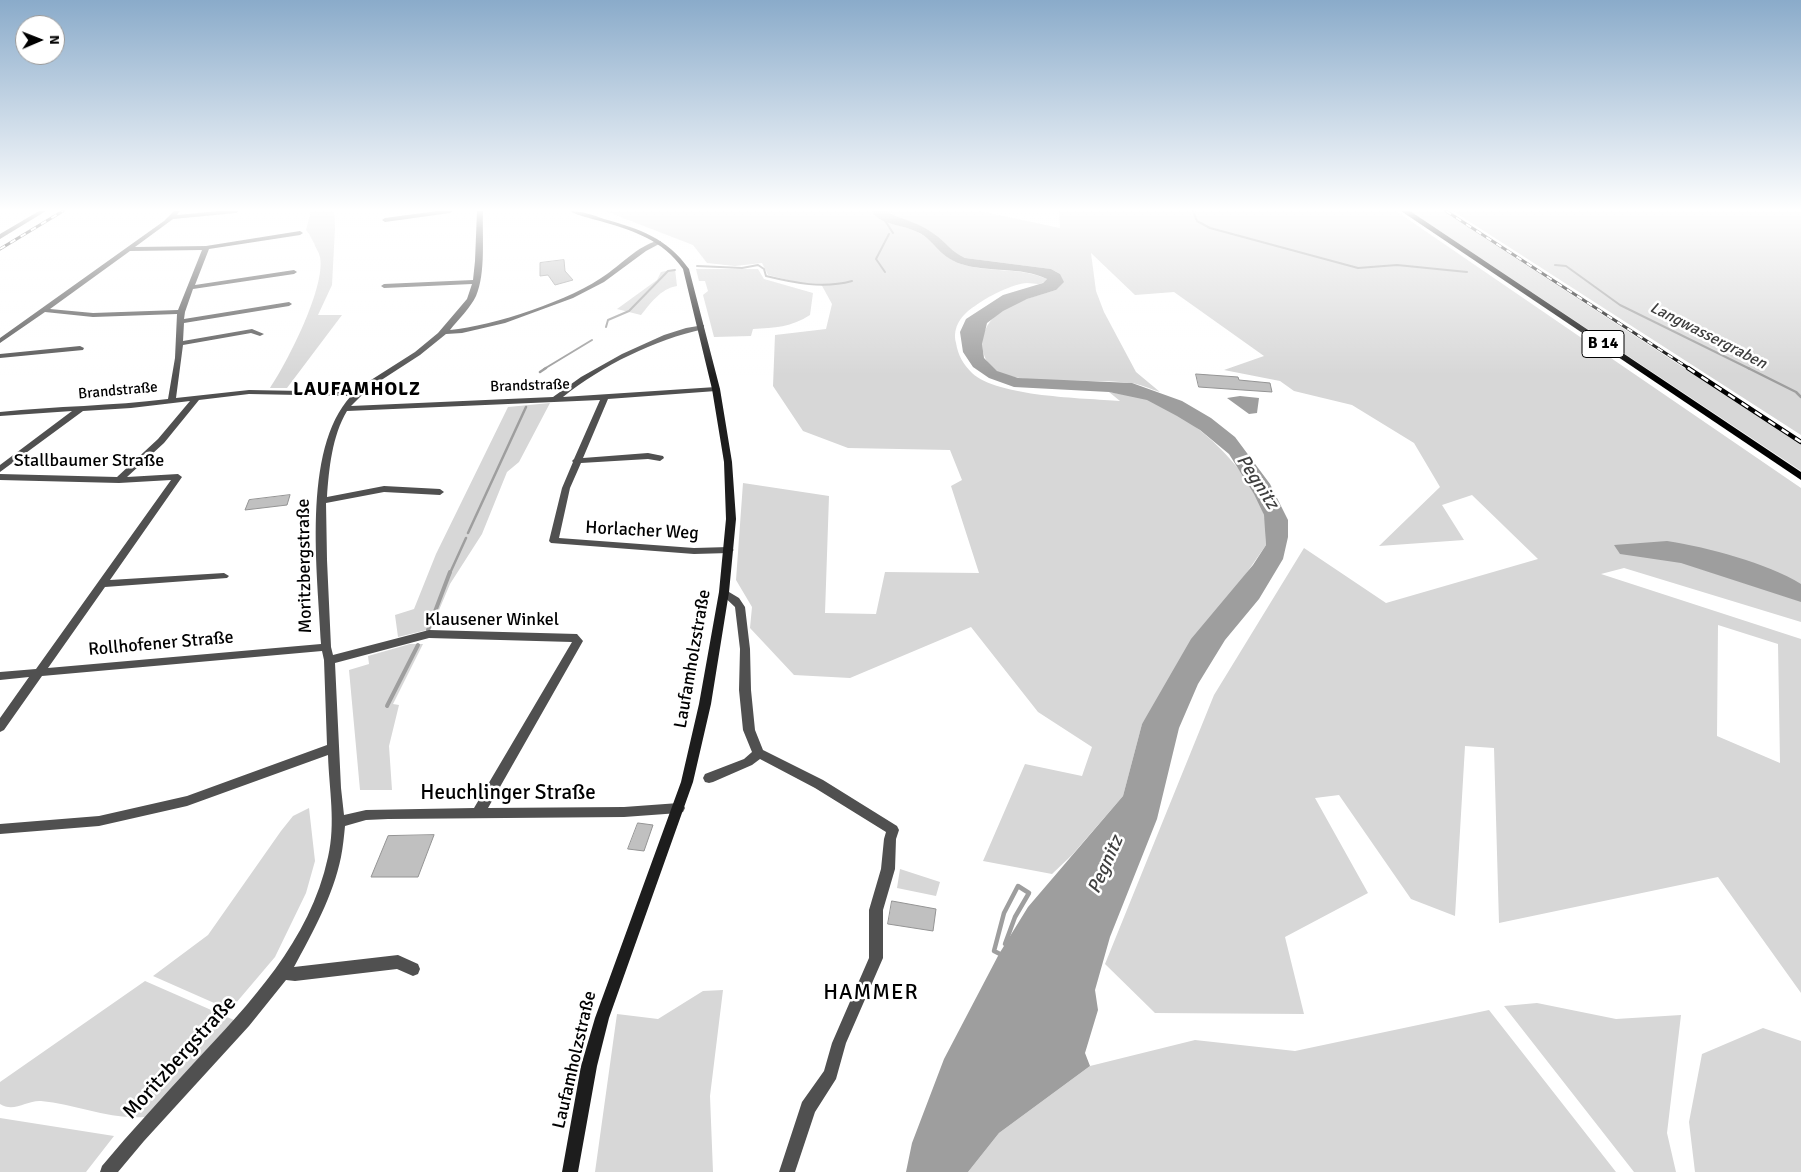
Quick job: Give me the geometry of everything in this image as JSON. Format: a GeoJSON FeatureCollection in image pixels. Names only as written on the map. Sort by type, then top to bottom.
{"type":"FeatureCollection","features":[{"type":"Feature","properties":{"kind":"main road","name":"Laufamholzstraße"},"geometry":{"type":"LineString","coordinates":[[570,1172],[588,1074],[602,1018],[679,808],[704,711],[724,592],[729,550],[729,477],[716,389],[684,266]]}},
{"type":"Feature","properties":{"kind":"main road","name":"B 14"},"geometry":{"type":"LineString","coordinates":[[1486,266],[1801,477]]}},
{"type":"Feature","properties":{"kind":"street"},"geometry":{"type":"LineString","coordinates":[[0,341],[105,266]]}},
{"type":"Feature","properties":{"kind":"street"},"geometry":{"type":"LineString","coordinates":[[172,400],[179,358],[181,312],[200,266]]}},
{"type":"Feature","properties":{"kind":"street","name":"Moritzbergstraße"},"geometry":{"type":"LineString","coordinates":[[108,1172],[138,1135],[244,1021],[283,972],[308,927],[327,885],[339,822],[332,748],[329,660],[326,647],[322,501],[326,461],[336,427],[345,409],[357,394],[384,374],[424,351],[446,332],[474,292],[477,266]]}},
{"type":"Feature","properties":{"kind":"street"},"geometry":{"type":"LineString","coordinates":[[446,332],[478,328],[583,291],[604,280],[623,266]]}},
{"type":"Feature","properties":{"kind":"street"},"geometry":{"type":"LineString","coordinates":[[192,287],[294,272]]}},
{"type":"Feature","properties":{"kind":"street"},"geometry":{"type":"LineString","coordinates":[[384,286],[476,282]]}},
{"type":"Feature","properties":{"kind":"street"},"geometry":{"type":"LineString","coordinates":[[180,322],[289,304]]}},
{"type":"Feature","properties":{"kind":"street"},"geometry":{"type":"LineString","coordinates":[[43,310],[118,315],[181,312]]}},
{"type":"Feature","properties":{"kind":"street"},"geometry":{"type":"LineString","coordinates":[[555,399],[570,386],[663,337],[701,327]]}},
{"type":"Feature","properties":{"kind":"street"},"geometry":{"type":"LineString","coordinates":[[179,344],[252,331],[260,334]]}},
{"type":"Feature","properties":{"kind":"street"},"geometry":{"type":"LineString","coordinates":[[0,356],[80,348]]}},
{"type":"Feature","properties":{"kind":"street","name":"Brandstraße"},"geometry":{"type":"LineString","coordinates":[[345,409],[605,397],[716,389]]}},
{"type":"Feature","properties":{"kind":"street","name":"Brandstraße"},"geometry":{"type":"LineString","coordinates":[[0,414],[80,409],[270,391],[357,394]]}},
{"type":"Feature","properties":{"kind":"street"},"geometry":{"type":"LineString","coordinates":[[605,397],[576,461],[648,456],[660,458]]}},
{"type":"Feature","properties":{"kind":"street"},"geometry":{"type":"LineString","coordinates":[[119,480],[161,441],[197,398]]}},
{"type":"Feature","properties":{"kind":"street"},"geometry":{"type":"LineString","coordinates":[[0,469],[80,409]]}},
{"type":"Feature","properties":{"kind":"street","name":"Horlacher Weg"},"geometry":{"type":"LineString","coordinates":[[576,461],[566,488],[554,541],[685,550],[729,550]]}},
{"type":"Feature","properties":{"kind":"street","name":"Stallbaumer Straße"},"geometry":{"type":"LineString","coordinates":[[0,477],[119,480],[178,477],[102,584]]}},
{"type":"Feature","properties":{"kind":"street"},"geometry":{"type":"LineString","coordinates":[[322,501],[384,489],[440,492]]}},
{"type":"Feature","properties":{"kind":"street"},"geometry":{"type":"LineString","coordinates":[[0,727],[102,584],[224,576]]}},
{"type":"Feature","properties":{"kind":"street"},"geometry":{"type":"LineString","coordinates":[[724,592],[735,600],[740,607],[745,649],[745,690],[749,730],[760,753],[819,784],[893,830],[890,839],[888,869],[876,910],[876,958],[840,1043],[831,1074],[808,1108],[787,1172]]}},
{"type":"Feature","properties":{"kind":"street","name":"Klausener Winkel"},"geometry":{"type":"LineString","coordinates":[[329,660],[429,634],[573,637],[578,641],[478,813]]}},
{"type":"Feature","properties":{"kind":"street","name":"Rollhofener Straße"},"geometry":{"type":"LineString","coordinates":[[0,676],[326,647]]}},
{"type":"Feature","properties":{"kind":"street"},"geometry":{"type":"LineString","coordinates":[[0,828],[98,821],[187,801],[332,748]]}},
{"type":"Feature","properties":{"kind":"street"},"geometry":{"type":"LineString","coordinates":[[710,778],[748,762],[760,753]]}},
{"type":"Feature","properties":{"kind":"street","name":"Heuchlinger Straße"},"geometry":{"type":"LineString","coordinates":[[339,822],[366,815],[624,812],[679,808]]}},
{"type":"Feature","properties":{"kind":"street"},"geometry":{"type":"LineString","coordinates":[[283,972],[295,974],[398,962],[413,968]]}},
{"type":"Feature","properties":{"kind":"shaded area"},"geometry":{"type":"Polygon","coordinates":[[[320,266],[333,266],[332,285],[318,315],[342,315],[287,388],[270,388],[304,324],[317,287],[320,266]]]}},
{"type":"Feature","properties":{"kind":"shaded area"},"geometry":{"type":"Polygon","coordinates":[[[763,266],[967,266],[1015,271],[1047,279],[1040,284],[1027,283],[1015,285],[970,309],[962,317],[955,332],[956,343],[961,359],[972,373],[984,381],[1020,392],[1120,401],[1109,392],[1147,399],[1164,406],[1200,430],[1217,445],[1247,480],[1257,498],[1264,515],[1266,545],[1142,724],[1123,796],[1072,855],[1052,874],[983,861],[1025,764],[1082,776],[1092,747],[1038,712],[971,627],[850,678],[794,675],[750,628],[752,607],[736,580],[743,483],[829,496],[825,613],[876,614],[885,572],[979,573],[951,486],[962,480],[950,450],[848,448],[803,431],[773,386],[775,335],[826,329],[832,304],[821,284],[804,284],[768,275],[763,266]]]}},
{"type":"Feature","properties":{"kind":"shaded area"},"geometry":{"type":"Polygon","coordinates":[[[1025,266],[1093,266],[1096,291],[1104,312],[1136,372],[1160,392],[1131,383],[1026,379],[998,372],[990,365],[984,356],[982,341],[987,326],[1003,310],[1024,300],[1056,290],[1060,274],[1051,269],[1025,266]]]}},
{"type":"Feature","properties":{"kind":"shaded area"},"geometry":{"type":"Polygon","coordinates":[[[1104,266],[1476,266],[1801,488],[1801,622],[1624,568],[1601,574],[1801,639],[1801,993],[1718,877],[1499,923],[1494,748],[1465,746],[1455,916],[1411,899],[1339,795],[1315,798],[1368,893],[1285,937],[1304,1014],[1155,1013],[1105,964],[1214,695],[1304,548],[1386,603],[1538,559],[1472,495],[1442,505],[1464,540],[1379,546],[1440,487],[1414,443],[1352,405],[1294,391],[1280,381],[1224,370],[1264,356],[1174,292],[1135,295],[1104,266]],[[1718,625],[1717,736],[1780,763],[1778,644],[1718,625]]]}},
{"type":"Feature","properties":{"kind":"shaded area"},"geometry":{"type":"Polygon","coordinates":[[[1492,266],[1527,266],[1801,444],[1801,471],[1492,266]]]}},
{"type":"Feature","properties":{"kind":"shaded area"},"geometry":{"type":"Polygon","coordinates":[[[1538,266],[1801,266],[1801,435],[1538,266]]]}},
{"type":"Feature","properties":{"kind":"shaded area"},"geometry":{"type":"Polygon","coordinates":[[[675,269],[677,286],[661,293],[641,315],[617,309],[657,280],[661,272],[675,269]]]}},
{"type":"Feature","properties":{"kind":"shaded area"},"geometry":{"type":"Polygon","coordinates":[[[696,269],[758,269],[764,279],[813,293],[810,315],[790,324],[753,329],[751,336],[714,337],[703,295],[708,291],[705,281],[699,281],[696,269]]]}},
{"type":"Feature","properties":{"kind":"shaded area"},"geometry":{"type":"Polygon","coordinates":[[[550,403],[519,462],[507,472],[482,534],[450,584],[431,629],[398,637],[395,615],[414,609],[436,554],[508,407],[550,403]]]}},
{"type":"Feature","properties":{"kind":"shaded area"},"geometry":{"type":"Polygon","coordinates":[[[410,644],[423,644],[393,704],[399,705],[389,746],[392,790],[360,790],[349,670],[369,664],[368,656],[410,644]]]}},
{"type":"Feature","properties":{"kind":"shaded area"},"geometry":{"type":"Polygon","coordinates":[[[309,808],[315,861],[306,893],[275,957],[230,1010],[153,976],[208,935],[281,831],[293,816],[309,808]]]}},
{"type":"Feature","properties":{"kind":"shaded area"},"geometry":{"type":"Polygon","coordinates":[[[900,869],[940,882],[936,896],[897,888],[900,869]]]}},
{"type":"Feature","properties":{"kind":"shaded area"},"geometry":{"type":"Polygon","coordinates":[[[145,981],[234,1020],[145,1117],[106,1114],[41,1101],[15,1107],[0,1104],[0,1082],[145,981]]]}},
{"type":"Feature","properties":{"kind":"shaded area"},"geometry":{"type":"Polygon","coordinates":[[[723,990],[710,1096],[713,1172],[595,1172],[617,1014],[658,1019],[703,991],[723,990]]]}},
{"type":"Feature","properties":{"kind":"shaded area"},"geometry":{"type":"Polygon","coordinates":[[[1537,1003],[1616,1019],[1681,1015],[1667,1133],[1676,1172],[1634,1172],[1504,1006],[1537,1003]]]}},
{"type":"Feature","properties":{"kind":"shaded area"},"geometry":{"type":"Polygon","coordinates":[[[1489,1010],[1616,1172],[968,1172],[999,1133],[1090,1066],[1195,1040],[1295,1051],[1489,1010]]]}},
{"type":"Feature","properties":{"kind":"shaded area"},"geometry":{"type":"Polygon","coordinates":[[[1763,1028],[1801,1041],[1801,1172],[1695,1172],[1689,1122],[1702,1054],[1763,1028]]]}},
{"type":"Feature","properties":{"kind":"shaded area"},"geometry":{"type":"Polygon","coordinates":[[[0,1118],[114,1136],[86,1172],[0,1172],[0,1118]]]}},
{"type":"Feature","properties":{"kind":"water","name":"Pegnitz"},"geometry":{"type":"Polygon","coordinates":[[[967,266],[1025,266],[1051,269],[1060,274],[1064,282],[1056,290],[1027,299],[1003,311],[987,323],[982,344],[984,358],[997,371],[1018,378],[1132,383],[1182,401],[1211,418],[1235,437],[1270,484],[1288,520],[1288,537],[1283,559],[1259,599],[1225,640],[1198,684],[1179,728],[1157,819],[1110,937],[1095,990],[1098,1010],[1085,1053],[1090,1066],[999,1133],[968,1172],[906,1172],[912,1143],[944,1059],[999,954],[1028,907],[1123,796],[1142,724],[1191,639],[1253,565],[1266,545],[1264,515],[1254,494],[1229,454],[1200,430],[1177,416],[1147,400],[1109,392],[1014,387],[989,378],[973,367],[963,352],[960,332],[966,319],[1003,295],[1043,283],[1047,279],[1026,272],[967,266]]]}},
{"type":"Feature","properties":{"kind":"water"},"geometry":{"type":"Polygon","coordinates":[[[1240,396],[1259,398],[1257,413],[1249,414],[1227,398],[1240,396]]]}},
{"type":"Feature","properties":{"kind":"water"},"geometry":{"type":"Polygon","coordinates":[[[1667,541],[1700,547],[1736,557],[1787,576],[1801,584],[1801,602],[1681,563],[1620,554],[1614,545],[1667,541]]]}},
{"type":"Feature","properties":{"kind":"building"},"geometry":{"type":"Polygon","coordinates":[[[540,266],[565,266],[565,271],[573,280],[555,285],[548,275],[540,276],[540,266]]]}},
{"type":"Feature","properties":{"kind":"building"},"geometry":{"type":"Polygon","coordinates":[[[1196,374],[1238,377],[1239,380],[1270,383],[1272,392],[1199,387],[1196,374]]]}},
{"type":"Feature","properties":{"kind":"building"},"geometry":{"type":"Polygon","coordinates":[[[290,495],[287,505],[245,510],[249,500],[290,495]]]}},
{"type":"Feature","properties":{"kind":"building"},"geometry":{"type":"Polygon","coordinates":[[[638,823],[653,825],[644,851],[628,849],[638,823]]]}},
{"type":"Feature","properties":{"kind":"building"},"geometry":{"type":"Polygon","coordinates":[[[434,835],[418,877],[371,877],[388,836],[434,835]]]}},
{"type":"Feature","properties":{"kind":"building"},"geometry":{"type":"Polygon","coordinates":[[[892,901],[936,909],[933,931],[888,924],[892,901]]]}},
{"type":"Feature","properties":{"kind":"waterway"},"geometry":{"type":"LineString","coordinates":[[697,266],[742,268],[754,266]]}},
{"type":"Feature","properties":{"kind":"waterway"},"geometry":{"type":"LineString","coordinates":[[759,266],[764,269],[766,276],[788,281],[820,285],[852,281]]}},
{"type":"Feature","properties":{"kind":"waterway"},"geometry":{"type":"LineString","coordinates":[[881,266],[885,272]]}},
{"type":"Feature","properties":{"kind":"waterway","name":"Langwassergraben"},"geometry":{"type":"LineString","coordinates":[[1349,266],[1358,268],[1388,266]]}},
{"type":"Feature","properties":{"kind":"waterway","name":"Langwassergraben"},"geometry":{"type":"LineString","coordinates":[[1404,266],[1467,272]]}},
{"type":"Feature","properties":{"kind":"waterway","name":"Langwassergraben"},"geometry":{"type":"LineString","coordinates":[[1563,266],[1566,266],[1620,305],[1750,369]]}},
{"type":"Feature","properties":{"kind":"waterway"},"geometry":{"type":"LineString","coordinates":[[606,327],[608,320],[629,311],[668,271],[675,270]]}},
{"type":"Feature","properties":{"kind":"waterway"},"geometry":{"type":"LineString","coordinates":[[544,369],[592,340]]}},
{"type":"Feature","properties":{"kind":"waterway"},"geometry":{"type":"LineString","coordinates":[[540,372],[546,368]]}},
{"type":"Feature","properties":{"kind":"waterway","name":"Langwassergraben"},"geometry":{"type":"LineString","coordinates":[[1750,369],[1796,392],[1801,397]]}},
{"type":"Feature","properties":{"kind":"waterway"},"geometry":{"type":"LineString","coordinates":[[468,533],[526,407]]}},
{"type":"Feature","properties":{"kind":"waterway"},"geometry":{"type":"LineString","coordinates":[[450,573],[466,538]]}},
{"type":"Feature","properties":{"kind":"waterway"},"geometry":{"type":"LineString","coordinates":[[428,630],[450,572]]}},
{"type":"Feature","properties":{"kind":"waterway"},"geometry":{"type":"LineString","coordinates":[[387,706],[418,645]]}},
{"type":"Feature","properties":{"kind":"waterway"},"geometry":{"type":"LineString","coordinates":[[1002,955],[994,951],[1004,913],[1018,886],[1029,893],[1015,917],[1005,944]]}},
{"type":"Feature","properties":{"kind":"railway"},"geometry":{"type":"LineString","coordinates":[[1530,266],[1690,369]]}},
{"type":"Feature","properties":{"kind":"railway"},"geometry":{"type":"LineString","coordinates":[[1688,368],[1801,442]]}},
{"type":"Feature","properties":{"kind":"district","name":"LAUFAMHOLZ"},"geometry":{"type":"Point","coordinates":[357,390]}},
{"type":"Feature","properties":{"kind":"district","name":"HAMMER"},"geometry":{"type":"Point","coordinates":[871,993]}}]}
